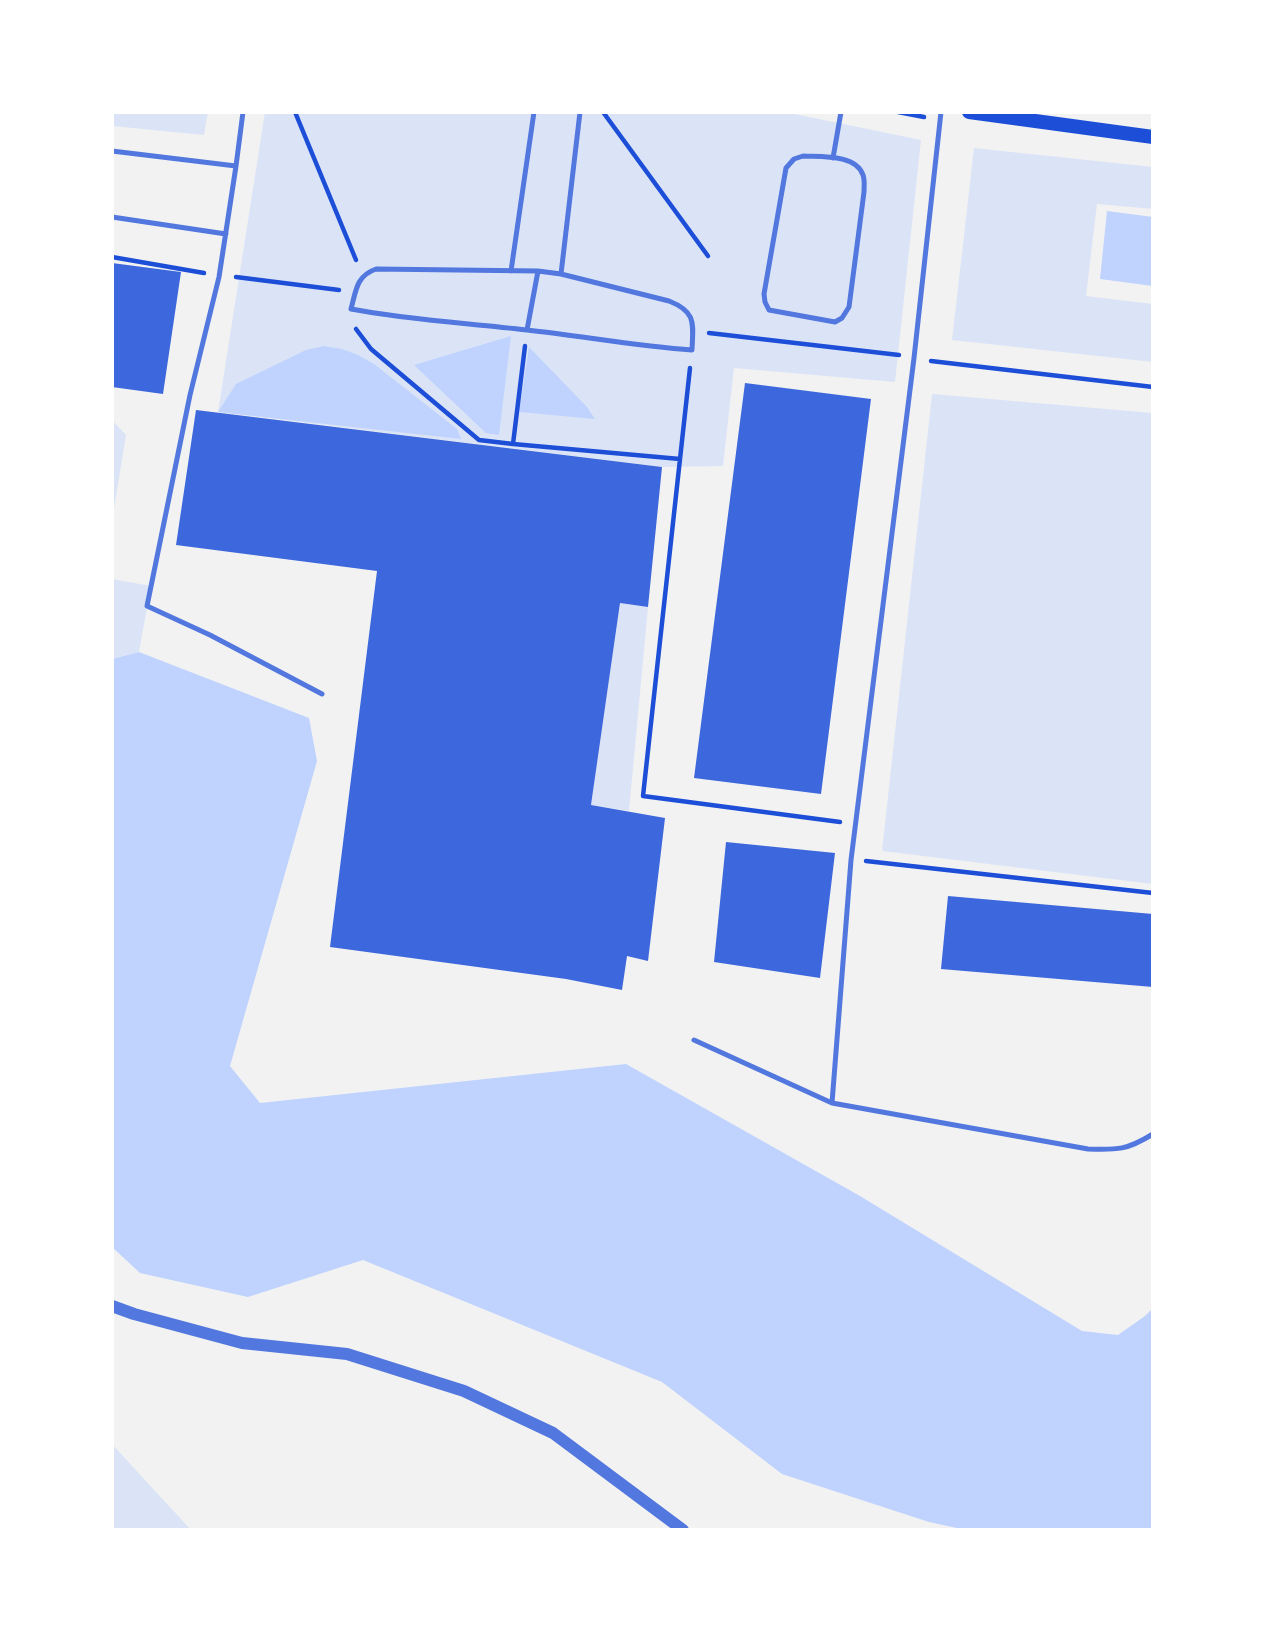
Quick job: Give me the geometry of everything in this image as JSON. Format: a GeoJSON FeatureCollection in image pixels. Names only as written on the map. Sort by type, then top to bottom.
{"type":"FeatureCollection","features":[{"type":"Feature","properties":{"kind":"main road"},"geometry":{"type":"LineString","coordinates":[[969,112],[1153,137]]}},
{"type":"Feature","properties":{"kind":"street"},"geometry":{"type":"LineString","coordinates":[[112,1306],[242,1343],[347,1354],[464,1391],[553,1433],[683,1530]]}},
{"type":"Feature","properties":{"kind":"lane"},"geometry":{"type":"LineString","coordinates":[[243,112],[219,277],[190,395],[147,606],[210,635],[321,694]]}},
{"type":"Feature","properties":{"kind":"lane"},"geometry":{"type":"LineString","coordinates":[[511,271],[534,112]]}},
{"type":"Feature","properties":{"kind":"lane"},"geometry":{"type":"LineString","coordinates":[[561,274],[580,112]]}},
{"type":"Feature","properties":{"kind":"lane"},"geometry":{"type":"LineString","coordinates":[[833,158],[841,112]]}},
{"type":"Feature","properties":{"kind":"lane"},"geometry":{"type":"LineString","coordinates":[[832,1103],[852,860],[914,358],[941,112]]}},
{"type":"Feature","properties":{"kind":"lane"},"geometry":{"type":"LineString","coordinates":[[112,151],[236,166]]}},
{"type":"Feature","properties":{"kind":"lane"},"geometry":{"type":"LineString","coordinates":[[803,156],[833,158],[852,161],[860,168],[864,177],[849,307],[842,318],[835,322],[769,310],[764,294],[786,168],[794,159],[803,156]]}},
{"type":"Feature","properties":{"kind":"lane"},"geometry":{"type":"LineString","coordinates":[[112,217],[226,233]]}},
{"type":"Feature","properties":{"kind":"lane"},"geometry":{"type":"LineString","coordinates":[[376,269],[511,271],[561,274],[681,306],[689,313],[692,323],[692,350],[386,316],[351,309],[359,281],[376,269]]}},
{"type":"Feature","properties":{"kind":"lane"},"geometry":{"type":"LineString","coordinates":[[527,330],[538,271]]}},
{"type":"Feature","properties":{"kind":"lane"},"geometry":{"type":"LineString","coordinates":[[694,1040],[832,1103],[1088,1149],[1115,1150],[1135,1145],[1153,1134]]}},
{"type":"Feature","properties":{"kind":"path"},"geometry":{"type":"LineString","coordinates":[[295,112],[363,276]]}},
{"type":"Feature","properties":{"kind":"path"},"geometry":{"type":"LineString","coordinates":[[603,112],[708,256]]}},
{"type":"Feature","properties":{"kind":"path"},"geometry":{"type":"LineString","coordinates":[[351,309],[351,322],[371,349],[479,440],[680,459]]}},
{"type":"Feature","properties":{"kind":"path"},"geometry":{"type":"LineString","coordinates":[[513,444],[527,330]]}},
{"type":"Feature","properties":{"kind":"path"},"geometry":{"type":"LineString","coordinates":[[692,350],[643,796],[842,822]]}},
{"type":"Feature","properties":{"kind":"path"},"geometry":{"type":"LineString","coordinates":[[852,860],[1153,893]]}},
{"type":"Feature","properties":{"kind":"shaded area"},"geometry":{"type":"Polygon","coordinates":[[[112,112],[208,112],[204,135],[112,126],[112,112]]]}},
{"type":"Feature","properties":{"kind":"shaded area"},"geometry":{"type":"Polygon","coordinates":[[[265,112],[785,112],[921,140],[895,382],[734,368],[723,466],[662,467],[218,412],[265,112]]]}},
{"type":"Feature","properties":{"kind":"shaded area"},"geometry":{"type":"Polygon","coordinates":[[[974,148],[1153,167],[1153,209],[1097,204],[1086,296],[1153,304],[1153,362],[952,340],[974,148]]]}},
{"type":"Feature","properties":{"kind":"shaded area"},"geometry":{"type":"Polygon","coordinates":[[[932,394],[1153,413],[1153,884],[882,851],[932,394]]]}},
{"type":"Feature","properties":{"kind":"shaded area"},"geometry":{"type":"Polygon","coordinates":[[[112,420],[126,435],[112,521],[112,420]]]}},
{"type":"Feature","properties":{"kind":"shaded area"},"geometry":{"type":"Polygon","coordinates":[[[112,579],[151,586],[139,652],[112,659],[112,579]]]}},
{"type":"Feature","properties":{"kind":"shaded area"},"geometry":{"type":"Polygon","coordinates":[[[620,603],[648,607],[629,811],[591,805],[620,603]]]}},
{"type":"Feature","properties":{"kind":"shaded area"},"geometry":{"type":"Polygon","coordinates":[[[112,1444],[191,1530],[112,1530],[112,1444]]]}},
{"type":"Feature","properties":{"kind":"water"},"geometry":{"type":"Polygon","coordinates":[[[1107,211],[1153,217],[1153,286],[1100,279],[1107,211]]]}},
{"type":"Feature","properties":{"kind":"water"},"geometry":{"type":"Polygon","coordinates":[[[511,336],[499,435],[486,433],[414,365],[511,336]]]}},
{"type":"Feature","properties":{"kind":"water"},"geometry":{"type":"Polygon","coordinates":[[[324,346],[342,349],[374,364],[457,429],[461,439],[218,412],[236,384],[306,350],[324,346]]]}},
{"type":"Feature","properties":{"kind":"water"},"geometry":{"type":"Polygon","coordinates":[[[529,347],[587,407],[595,419],[519,412],[529,347]]]}},
{"type":"Feature","properties":{"kind":"water"},"geometry":{"type":"Polygon","coordinates":[[[139,652],[309,718],[317,761],[230,1066],[260,1103],[626,1064],[860,1196],[1082,1331],[1118,1335],[1153,1308],[1153,1530],[966,1530],[929,1522],[782,1474],[662,1382],[363,1260],[248,1297],[140,1273],[112,1247],[112,659],[139,652]]]}},
{"type":"Feature","properties":{"kind":"building"},"geometry":{"type":"Polygon","coordinates":[[[112,263],[181,272],[163,394],[112,387],[112,263]]]}},
{"type":"Feature","properties":{"kind":"building"},"geometry":{"type":"Polygon","coordinates":[[[745,383],[871,399],[821,794],[694,778],[745,383]]]}},
{"type":"Feature","properties":{"kind":"building"},"geometry":{"type":"Polygon","coordinates":[[[196,410],[662,467],[648,607],[620,603],[591,805],[665,818],[648,961],[627,956],[622,990],[566,979],[330,947],[377,571],[176,545],[196,410]]]}},
{"type":"Feature","properties":{"kind":"building"},"geometry":{"type":"Polygon","coordinates":[[[726,842],[835,853],[820,978],[714,962],[726,842]]]}},
{"type":"Feature","properties":{"kind":"building"},"geometry":{"type":"Polygon","coordinates":[[[948,896],[1153,914],[1153,987],[941,969],[948,896]]]}}]}
